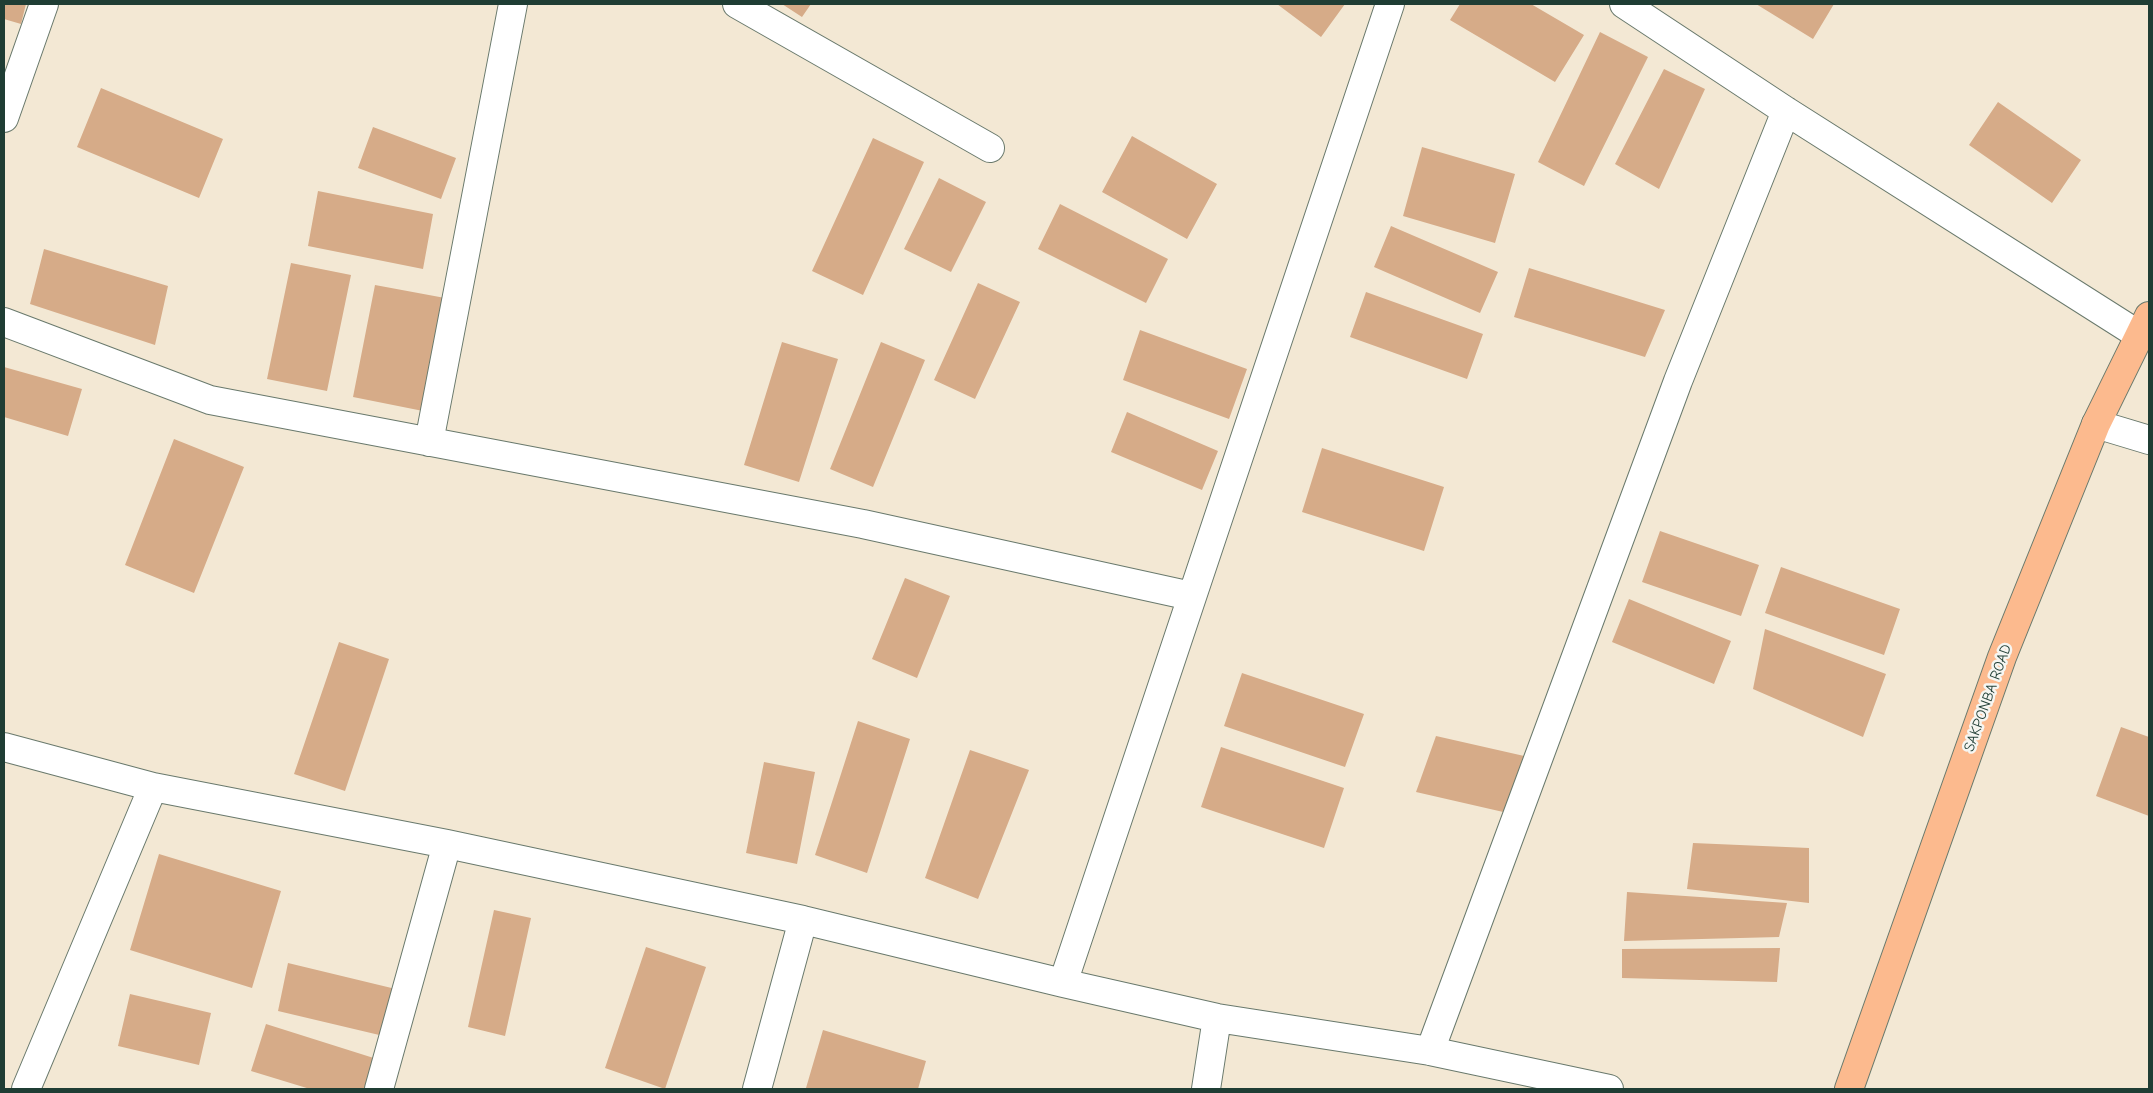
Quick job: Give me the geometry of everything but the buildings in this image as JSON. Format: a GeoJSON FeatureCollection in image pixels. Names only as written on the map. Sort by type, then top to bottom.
{"type":"FeatureCollection","features":[{"type":"Feature","properties":{"kind":"main road","name":"SAKPONBA ROAD"},"geometry":{"type":"LineString","coordinates":[[1849,1089],[2002,657],[2096,424],[2144,326]]}},
{"type":"Feature","properties":{"kind":"street"},"geometry":{"type":"LineString","coordinates":[[4,118],[44,4]]}},
{"type":"Feature","properties":{"kind":"street"},"geometry":{"type":"LineString","coordinates":[[430,442],[513,4]]}},
{"type":"Feature","properties":{"kind":"street"},"geometry":{"type":"LineString","coordinates":[[737,4],[990,148]]}},
{"type":"Feature","properties":{"kind":"street"},"geometry":{"type":"LineString","coordinates":[[1063,983],[1390,4]]}},
{"type":"Feature","properties":{"kind":"street"},"geometry":{"type":"LineString","coordinates":[[1624,4],[1786,111],[2144,326]]}},
{"type":"Feature","properties":{"kind":"street"},"geometry":{"type":"LineString","coordinates":[[1430,1051],[1678,381],[1786,111]]}},
{"type":"Feature","properties":{"kind":"street"},"geometry":{"type":"LineString","coordinates":[[4,322],[210,400],[863,524],[1191,596]]}},
{"type":"Feature","properties":{"kind":"street"},"geometry":{"type":"LineString","coordinates":[[2096,424],[2149,440]]}},
{"type":"Feature","properties":{"kind":"street"},"geometry":{"type":"LineString","coordinates":[[4,747],[153,788],[447,844],[803,920],[1217,1018],[1430,1051],[1609,1089]]}},
{"type":"Feature","properties":{"kind":"street"},"geometry":{"type":"LineString","coordinates":[[26,1089],[153,788]]}},
{"type":"Feature","properties":{"kind":"street"},"geometry":{"type":"LineString","coordinates":[[379,1089],[447,844]]}},
{"type":"Feature","properties":{"kind":"street"},"geometry":{"type":"LineString","coordinates":[[757,1089],[803,920]]}},
{"type":"Feature","properties":{"kind":"street"},"geometry":{"type":"LineString","coordinates":[[1206,1089],[1217,1018]]}}]}
